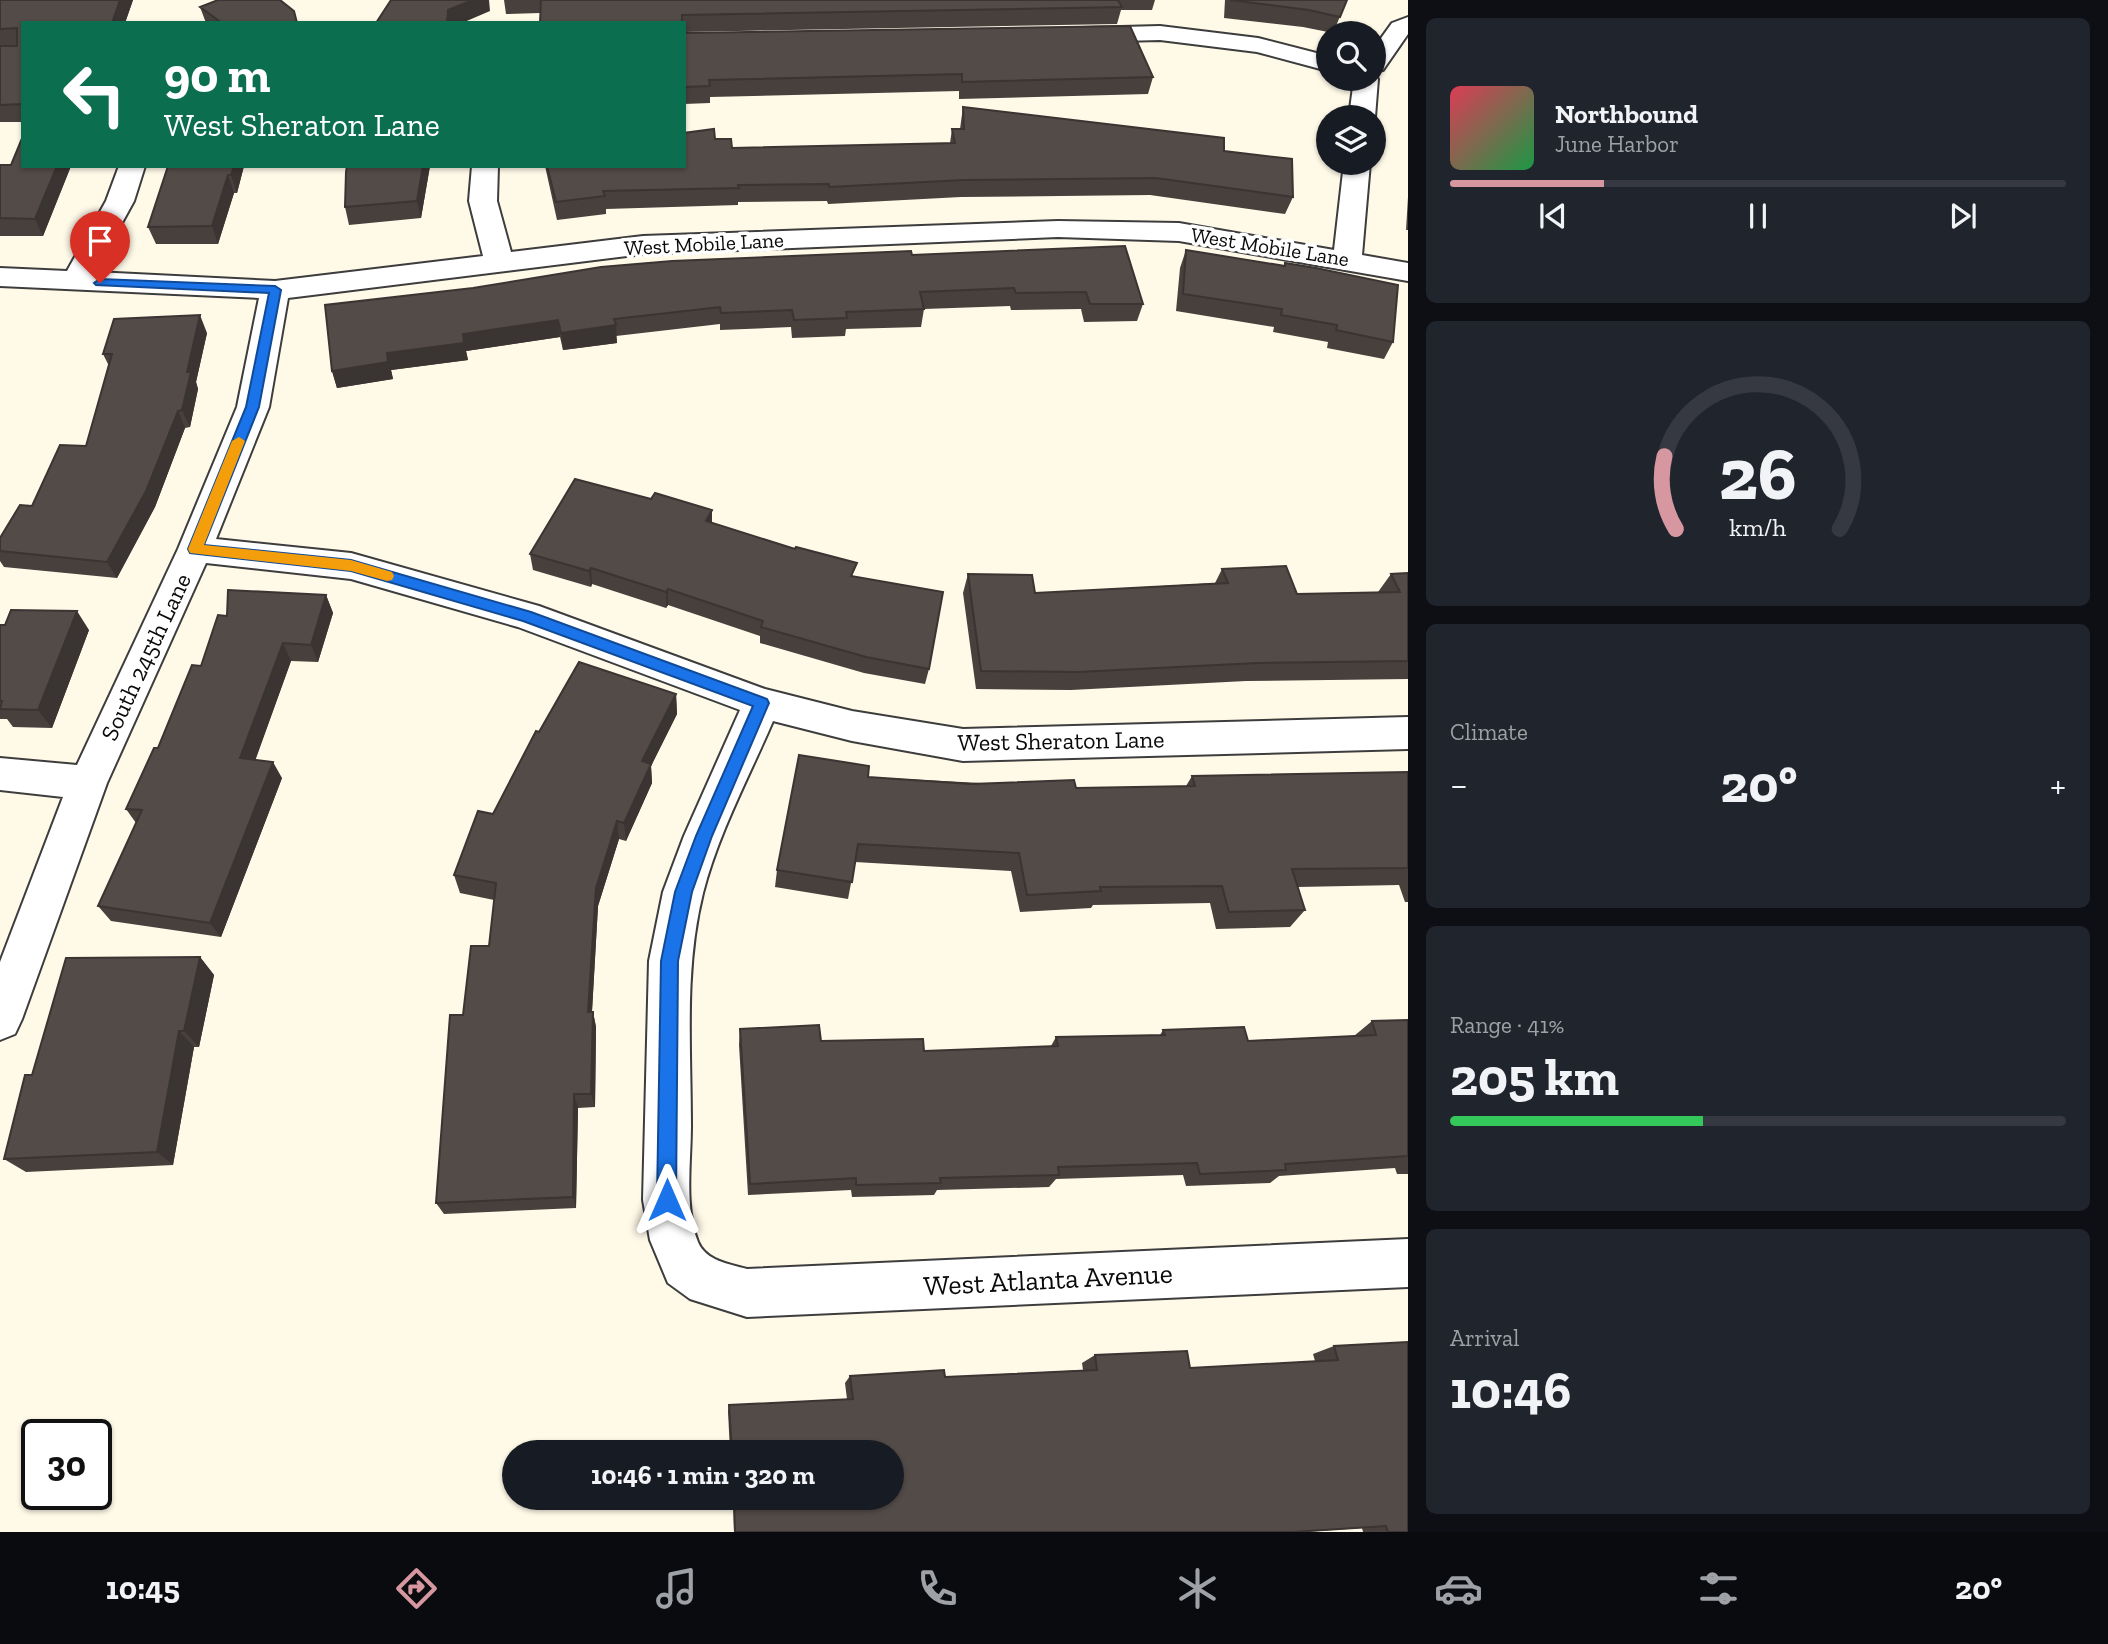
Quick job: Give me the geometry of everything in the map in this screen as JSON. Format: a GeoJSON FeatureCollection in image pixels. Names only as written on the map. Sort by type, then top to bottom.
{"type":"FeatureCollection","features":[{"type":"Feature","properties":{"kind":"street"},"geometry":{"type":"LineString","coordinates":[[1386,48],[1400,28],[1408,24]]}},
{"type":"Feature","properties":{"kind":"street"},"geometry":{"type":"LineString","coordinates":[[1062,35],[1160,33],[1258,45],[1316,61]]}},
{"type":"Feature","properties":{"kind":"street"},"geometry":{"type":"LineString","coordinates":[[75,282],[120,201],[131,168]]}},
{"type":"Feature","properties":{"kind":"street"},"geometry":{"type":"LineString","coordinates":[[485,168],[483,201],[499,262]]}},
{"type":"Feature","properties":{"kind":"street"},"geometry":{"type":"LineString","coordinates":[[1347,260],[1356,175]]}},
{"type":"Feature","properties":{"kind":"street","name":"West Mobile Lane"},"geometry":{"type":"LineString","coordinates":[[0,276],[75,282],[275,290],[643,245],[1058,229],[1179,232],[1408,272]]}},
{"type":"Feature","properties":{"kind":"street","name":"South 245th Lane"},"geometry":{"type":"LineString","coordinates":[[0,1019],[88,783],[195,549],[253,407],[275,290]]}},
{"type":"Feature","properties":{"kind":"street","name":"West Sheraton Lane"},"geometry":{"type":"LineString","coordinates":[[195,549],[351,566],[526,616],[762,703],[852,726],[962,746],[1408,733]]}},
{"type":"Feature","properties":{"kind":"street","name":"West Atlanta Avenue"},"geometry":{"type":"LineString","coordinates":[[762,703],[704,836],[683,892],[670,961],[667,1200],[671,1239],[691,1275],[711,1285],[747,1293],[1408,1263]]}},
{"type":"Feature","properties":{"kind":"street"},"geometry":{"type":"LineString","coordinates":[[0,774],[88,783]]}},
{"type":"Feature","properties":{"kind":"building"},"geometry":{"type":"Polygon","coordinates":[[[0,0],[120,0],[113,21],[21,21],[21,104],[0,105],[0,46],[17,46],[17,28],[0,29],[0,0]]]}},
{"type":"Feature","properties":{"kind":"building"},"geometry":{"type":"Polygon","coordinates":[[[218,0],[280,0],[294,11],[296,21],[219,21],[200,7],[218,0]]]}},
{"type":"Feature","properties":{"kind":"building"},"geometry":{"type":"Polygon","coordinates":[[[391,0],[473,0],[448,10],[447,21],[377,21],[391,0]]]}},
{"type":"Feature","properties":{"kind":"building"},"geometry":{"type":"Polygon","coordinates":[[[541,0],[1118,0],[1122,7],[682,15],[682,21],[540,21],[541,0]]]}},
{"type":"Feature","properties":{"kind":"building"},"geometry":{"type":"Polygon","coordinates":[[[1230,0],[1347,0],[1340,17],[1309,10],[1230,0]]]}},
{"type":"Feature","properties":{"kind":"building"},"geometry":{"type":"Polygon","coordinates":[[[1130,26],[1153,77],[962,82],[962,74],[709,80],[710,86],[686,87],[686,33],[1130,26]]]}},
{"type":"Feature","properties":{"kind":"building"},"geometry":{"type":"Polygon","coordinates":[[[963,107],[1224,138],[1224,151],[1292,159],[1293,197],[1156,178],[964,180],[829,187],[829,184],[738,185],[739,188],[603,191],[605,196],[556,202],[548,168],[686,168],[686,133],[714,129],[715,139],[731,139],[732,148],[955,143],[952,129],[964,129],[963,107]]]}},
{"type":"Feature","properties":{"kind":"building"},"geometry":{"type":"Polygon","coordinates":[[[21,141],[21,168],[56,168],[35,219],[0,218],[0,165],[11,165],[21,141]]]}},
{"type":"Feature","properties":{"kind":"building"},"geometry":{"type":"Polygon","coordinates":[[[167,168],[233,168],[231,175],[228,175],[212,226],[148,227],[167,168]]]}},
{"type":"Feature","properties":{"kind":"building"},"geometry":{"type":"Polygon","coordinates":[[[347,168],[423,168],[417,201],[345,207],[347,168]]]}},
{"type":"Feature","properties":{"kind":"building"},"geometry":{"type":"Polygon","coordinates":[[[1125,246],[1143,304],[1090,304],[1086,292],[1016,293],[1014,288],[920,292],[924,309],[846,312],[847,318],[794,320],[792,310],[721,313],[720,307],[614,319],[616,325],[561,333],[558,320],[463,334],[464,343],[387,353],[388,362],[332,371],[325,305],[473,288],[601,267],[672,261],[1125,246]]]}},
{"type":"Feature","properties":{"kind":"building"},"geometry":{"type":"Polygon","coordinates":[[[1186,250],[1285,266],[1285,263],[1316,268],[1398,285],[1393,342],[1336,330],[1337,325],[1281,315],[1282,309],[1183,294],[1186,250]]]}},
{"type":"Feature","properties":{"kind":"building"},"geometry":{"type":"Polygon","coordinates":[[[200,315],[187,372],[191,372],[182,410],[178,411],[146,491],[107,562],[0,551],[0,538],[20,505],[32,506],[60,445],[86,446],[112,354],[103,354],[114,319],[200,315]]]}},
{"type":"Feature","properties":{"kind":"building"},"geometry":{"type":"Polygon","coordinates":[[[575,479],[651,499],[655,493],[712,510],[706,521],[795,549],[796,547],[857,563],[851,576],[943,592],[929,669],[866,657],[761,627],[763,621],[668,589],[666,592],[591,568],[589,571],[530,554],[575,479]]]}},
{"type":"Feature","properties":{"kind":"building"},"geometry":{"type":"Polygon","coordinates":[[[1286,566],[1297,594],[1400,592],[1391,574],[1408,573],[1408,661],[1257,663],[1078,672],[981,671],[968,574],[1032,575],[1035,593],[1228,583],[1222,569],[1286,566]]]}},
{"type":"Feature","properties":{"kind":"building"},"geometry":{"type":"Polygon","coordinates":[[[228,590],[326,595],[311,645],[283,643],[240,758],[273,762],[210,923],[98,906],[142,810],[126,809],[154,748],[158,748],[192,665],[201,666],[218,615],[227,616],[228,590]]]}},
{"type":"Feature","properties":{"kind":"building"},"geometry":{"type":"Polygon","coordinates":[[[11,610],[77,611],[38,710],[0,709],[0,625],[5,625],[11,610]]]}},
{"type":"Feature","properties":{"kind":"building"},"geometry":{"type":"Polygon","coordinates":[[[579,662],[676,694],[642,761],[651,764],[624,823],[617,821],[596,888],[588,1012],[593,1012],[591,1094],[574,1094],[573,1197],[436,1203],[450,1015],[463,1015],[471,946],[489,946],[496,883],[454,875],[478,811],[493,814],[536,731],[539,732],[579,662]]]}},
{"type":"Feature","properties":{"kind":"building"},"geometry":{"type":"Polygon","coordinates":[[[799,755],[869,766],[868,777],[971,784],[1074,780],[1076,788],[1195,786],[1192,776],[1408,772],[1408,868],[1292,869],[1305,910],[1229,912],[1222,886],[1100,887],[1101,891],[1027,895],[1019,853],[858,844],[852,882],[777,870],[799,755]]]}},
{"type":"Feature","properties":{"kind":"building"},"geometry":{"type":"Polygon","coordinates":[[[200,957],[184,1031],[179,1031],[157,1152],[4,1159],[25,1075],[32,1075],[66,958],[200,957]]]}},
{"type":"Feature","properties":{"kind":"building"},"geometry":{"type":"Polygon","coordinates":[[[1408,1020],[1408,1156],[1285,1164],[1286,1170],[1200,1174],[1197,1163],[1058,1167],[1059,1175],[940,1178],[941,1183],[856,1185],[856,1178],[750,1184],[740,1029],[819,1025],[821,1041],[923,1039],[924,1051],[1058,1046],[1056,1037],[1165,1035],[1163,1030],[1244,1027],[1248,1041],[1376,1035],[1372,1021],[1408,1020]]]}},
{"type":"Feature","properties":{"kind":"building"},"geometry":{"type":"Polygon","coordinates":[[[1408,1342],[1408,1532],[1388,1532],[1386,1526],[1293,1532],[735,1532],[734,1510],[904,1510],[904,1440],[731,1440],[729,1405],[853,1399],[850,1376],[944,1370],[945,1377],[1097,1370],[1095,1355],[1187,1351],[1190,1368],[1338,1360],[1334,1346],[1408,1342]]]}},
{"type":"Feature","properties":{"kind":"slow traffic"},"geometry":{"type":"LineString","coordinates":[[239,441],[195,549],[351,566],[387,576]]}},
{"type":"Feature","properties":{"kind":"route"},"geometry":{"type":"LineString","coordinates":[[100,283],[275,290],[253,407],[195,549],[351,566],[526,616],[762,703],[704,836],[683,892],[670,961],[667,1200]]}}]}
